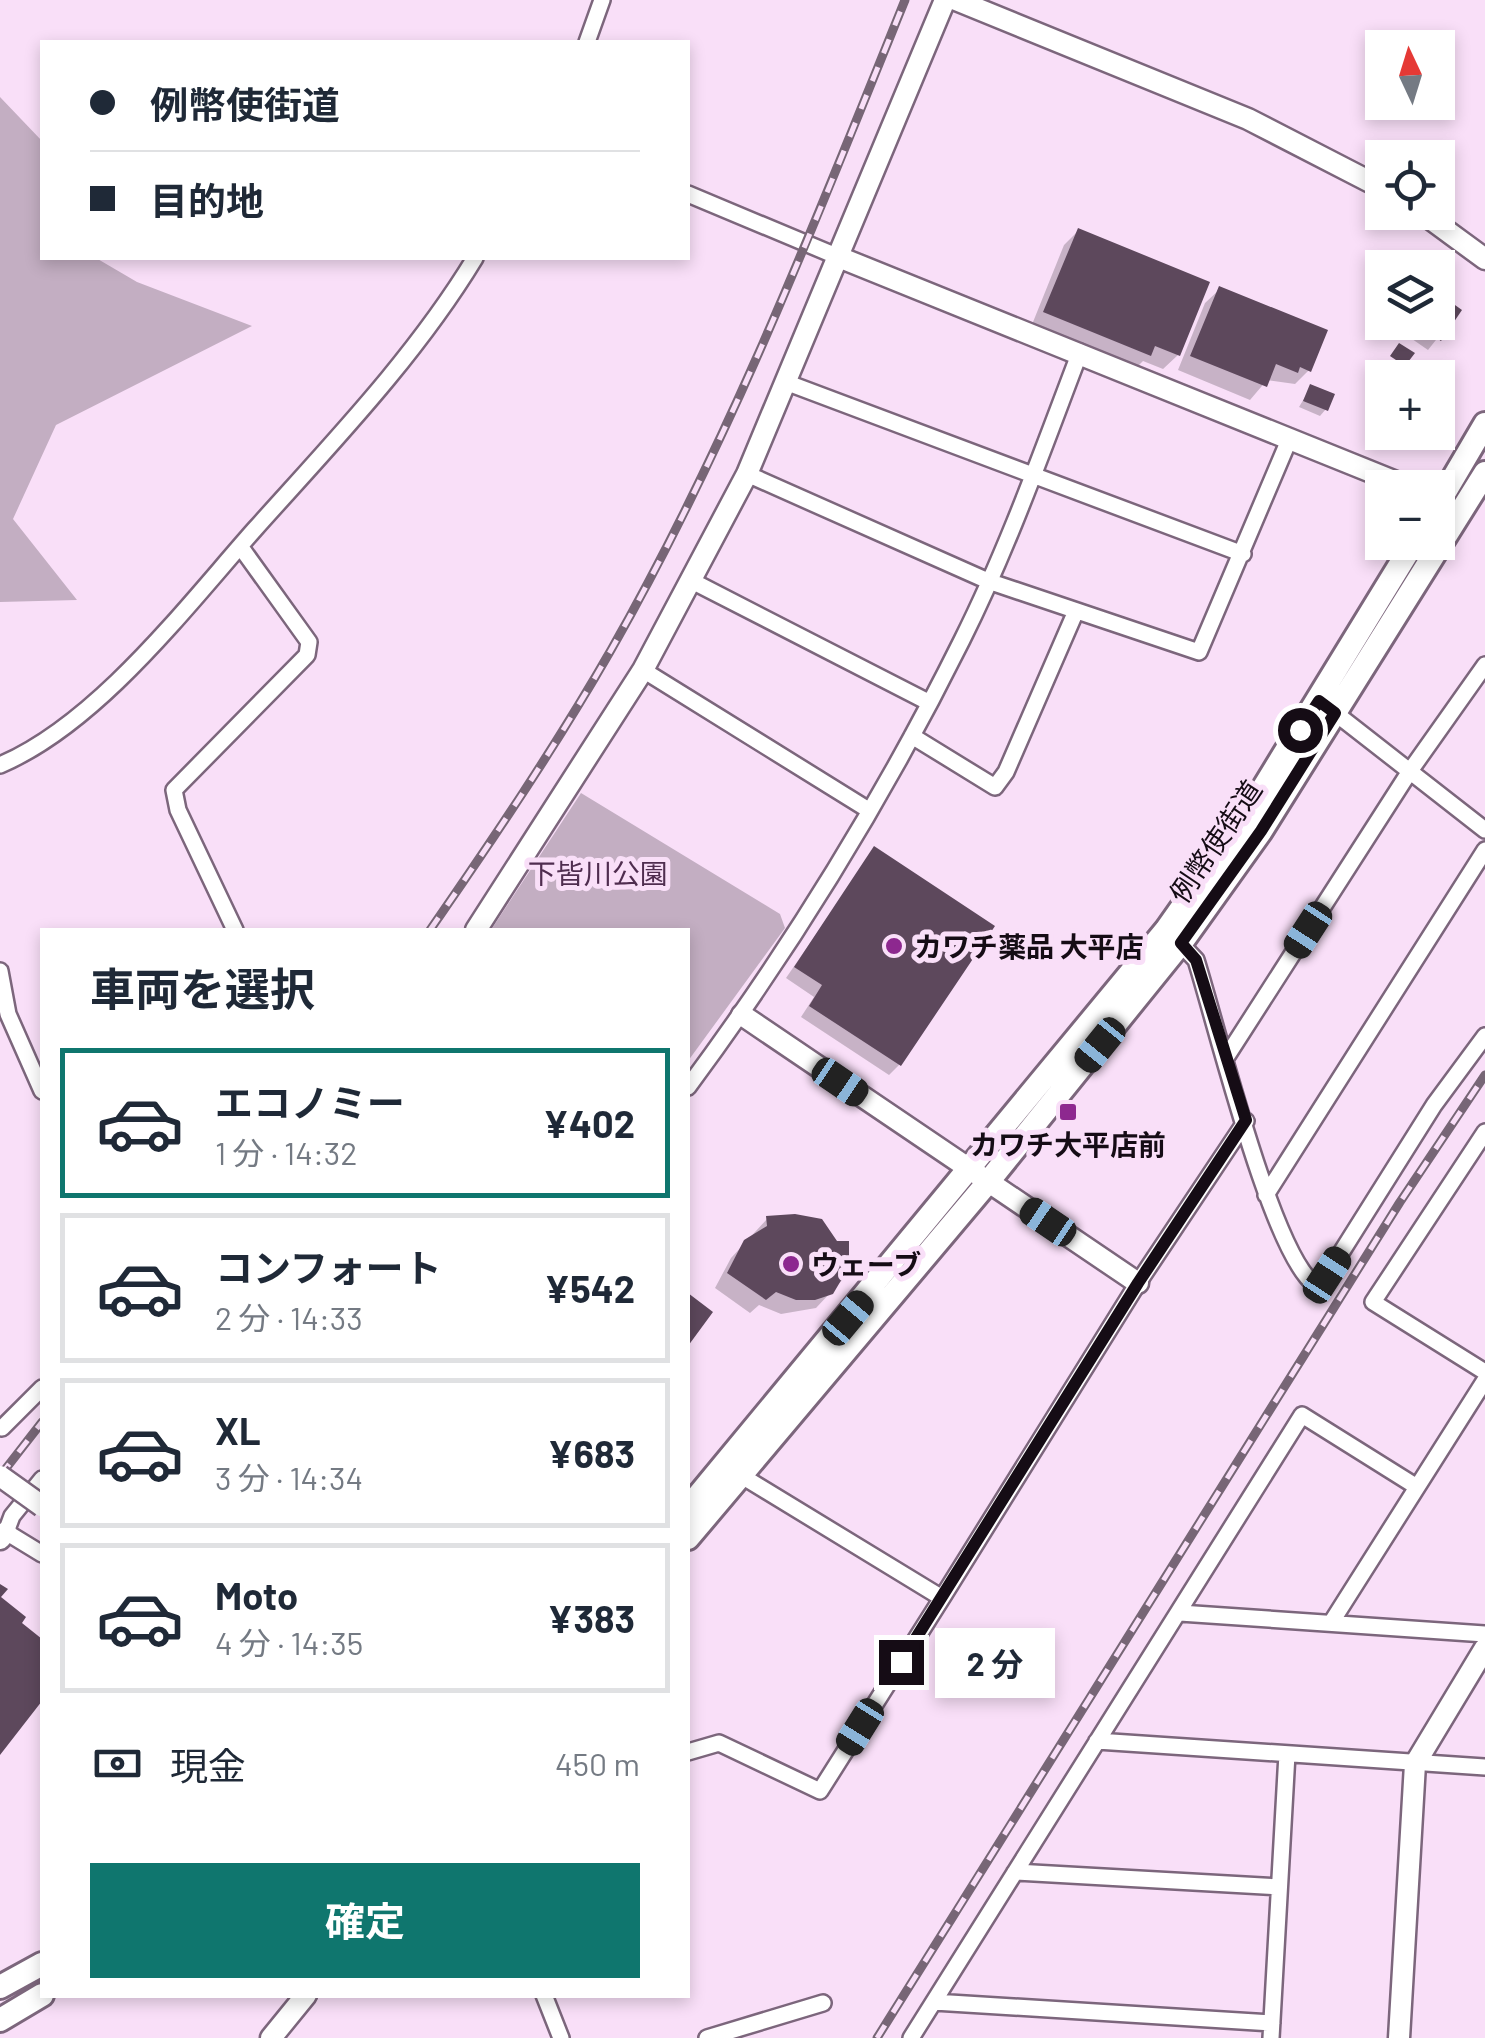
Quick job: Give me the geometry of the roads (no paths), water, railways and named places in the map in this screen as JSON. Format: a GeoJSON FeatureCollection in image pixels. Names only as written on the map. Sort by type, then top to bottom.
{"type":"FeatureCollection","features":[{"type":"Feature","properties":{"kind":"main road"},"geometry":{"type":"LineString","coordinates":[[1455,473],[1484,428]]}},
{"type":"Feature","properties":{"kind":"main road","name":"例幣使街道"},"geometry":{"type":"LineString","coordinates":[[690,1535],[734,1471],[1174,937],[1245,818],[1327,707],[1485,473]]}},
{"type":"Feature","properties":{"kind":"main road","name":"例幣使街道"},"geometry":{"type":"LineString","coordinates":[[1327,707],[1405,560]]}},
{"type":"Feature","properties":{"kind":"main road","name":"例幣使街道"},"geometry":{"type":"LineString","coordinates":[[690,1506],[734,1471]]}},
{"type":"Feature","properties":{"kind":"main road"},"geometry":{"type":"LineString","coordinates":[[0,1987],[40,1965]]}},
{"type":"Feature","properties":{"kind":"main road"},"geometry":{"type":"LineString","coordinates":[[0,2020],[40,1996]]}},
{"type":"Feature","properties":{"kind":"street"},"geometry":{"type":"LineString","coordinates":[[588,40],[602,0]]}},
{"type":"Feature","properties":{"kind":"street"},"geometry":{"type":"LineString","coordinates":[[477,928],[643,670],[748,474],[946,0]]}},
{"type":"Feature","properties":{"kind":"street"},"geometry":{"type":"LineString","coordinates":[[956,0],[1248,119],[1365,179]]}},
{"type":"Feature","properties":{"kind":"street"},"geometry":{"type":"LineString","coordinates":[[690,195],[1365,470]]}},
{"type":"Feature","properties":{"kind":"street"},"geometry":{"type":"LineString","coordinates":[[1445,230],[1485,258]]}},
{"type":"Feature","properties":{"kind":"street"},"geometry":{"type":"LineString","coordinates":[[0,765],[52,740],[170,626],[387,380],[468,260]]}},
{"type":"Feature","properties":{"kind":"street"},"geometry":{"type":"LineString","coordinates":[[690,1083],[742,1015],[912,736],[988,581],[1080,352]]}},
{"type":"Feature","properties":{"kind":"street"},"geometry":{"type":"LineString","coordinates":[[788,383],[1242,554]]}},
{"type":"Feature","properties":{"kind":"street"},"geometry":{"type":"LineString","coordinates":[[748,474],[988,581],[1199,652],[1289,440]]}},
{"type":"Feature","properties":{"kind":"street"},"geometry":{"type":"LineString","coordinates":[[1455,508],[1462,511]]}},
{"type":"Feature","properties":{"kind":"street"},"geometry":{"type":"LineString","coordinates":[[234,928],[178,810],[174,790],[308,654],[309,642],[240,546]]}},
{"type":"Feature","properties":{"kind":"street"},"geometry":{"type":"LineString","coordinates":[[692,581],[928,702]]}},
{"type":"Feature","properties":{"kind":"street"},"geometry":{"type":"LineString","coordinates":[[912,736],[995,787],[1006,772],[1076,611]]}},
{"type":"Feature","properties":{"kind":"street"},"geometry":{"type":"LineString","coordinates":[[1226,1056],[1410,771],[1485,665]]}},
{"type":"Feature","properties":{"kind":"street"},"geometry":{"type":"LineString","coordinates":[[643,670],[867,809]]}},
{"type":"Feature","properties":{"kind":"street"},"geometry":{"type":"LineString","coordinates":[[1327,707],[1485,830]]}},
{"type":"Feature","properties":{"kind":"street"},"geometry":{"type":"LineString","coordinates":[[1266,1195],[1485,850]]}},
{"type":"Feature","properties":{"kind":"street"},"geometry":{"type":"LineString","coordinates":[[1174,937],[1196,960],[1266,1195],[1302,1275],[1314,1284],[1327,1275],[1434,1105],[1485,1036]]}},
{"type":"Feature","properties":{"kind":"street"},"geometry":{"type":"LineString","coordinates":[[0,972],[8,1014],[40,1086]]}},
{"type":"Feature","properties":{"kind":"street"},"geometry":{"type":"LineString","coordinates":[[742,1015],[1138,1283]]}},
{"type":"Feature","properties":{"kind":"street"},"geometry":{"type":"LineString","coordinates":[[690,1751],[719,1743],[820,1791],[1138,1283],[1246,1120]]}},
{"type":"Feature","properties":{"kind":"street"},"geometry":{"type":"LineString","coordinates":[[1485,1132],[1373,1302],[1485,1372]]}},
{"type":"Feature","properties":{"kind":"street"},"geometry":{"type":"LineString","coordinates":[[1331,1623],[1485,1380]]}},
{"type":"Feature","properties":{"kind":"street"},"geometry":{"type":"LineString","coordinates":[[2,1428],[40,1390]]}},
{"type":"Feature","properties":{"kind":"street"},"geometry":{"type":"LineString","coordinates":[[911,2038],[1302,1415],[1416,1487]]}},
{"type":"Feature","properties":{"kind":"street"},"geometry":{"type":"LineString","coordinates":[[734,1471],[942,1598]]}},
{"type":"Feature","properties":{"kind":"street"},"geometry":{"type":"LineString","coordinates":[[0,1476],[40,1505]]}},
{"type":"Feature","properties":{"kind":"street"},"geometry":{"type":"LineString","coordinates":[[40,1481],[12,1516],[3,1536],[40,1553]]}},
{"type":"Feature","properties":{"kind":"street"},"geometry":{"type":"LineString","coordinates":[[1180,1612],[1485,1634]]}},
{"type":"Feature","properties":{"kind":"street"},"geometry":{"type":"LineString","coordinates":[[1399,2038],[1415,1764],[1485,1648]]}},
{"type":"Feature","properties":{"kind":"street"},"geometry":{"type":"LineString","coordinates":[[1097,1741],[1485,1767]]}},
{"type":"Feature","properties":{"kind":"street"},"geometry":{"type":"LineString","coordinates":[[934,2002],[1271,2030],[1287,1754]]}},
{"type":"Feature","properties":{"kind":"street"},"geometry":{"type":"LineString","coordinates":[[1015,1872],[1279,1888]]}},
{"type":"Feature","properties":{"kind":"street"},"geometry":{"type":"LineString","coordinates":[[270,2038],[303,1998]]}},
{"type":"Feature","properties":{"kind":"street"},"geometry":{"type":"LineString","coordinates":[[545,1998],[561,2038]]}},
{"type":"Feature","properties":{"kind":"street"},"geometry":{"type":"LineString","coordinates":[[707,2038],[823,2003]]}},
{"type":"Feature","properties":{"kind":"railway"},"geometry":{"type":"LineString","coordinates":[[431,928],[568,721],[654,572],[769,330],[905,0]]}},
{"type":"Feature","properties":{"kind":"railway"},"geometry":{"type":"LineString","coordinates":[[877,2038],[1400,1202],[1485,1075]]}},
{"type":"Feature","properties":{"kind":"railway"},"geometry":{"type":"LineString","coordinates":[[0,1476],[40,1425]]}},
{"type":"Feature","properties":{"kind":"place","name":"カワチ薬品 大平店"},"geometry":{"type":"Point","coordinates":[894,946]}},
{"type":"Feature","properties":{"kind":"place","name":"カワチ大平店前"},"geometry":{"type":"Point","coordinates":[1068,1112]}},
{"type":"Feature","properties":{"kind":"place","name":"ウェーブ"},"geometry":{"type":"Point","coordinates":[791,1264]}},
{"type":"Feature","properties":{"kind":"park label","name":"下皆川公園"},"geometry":{"type":"Point","coordinates":[598,873]}}]}
